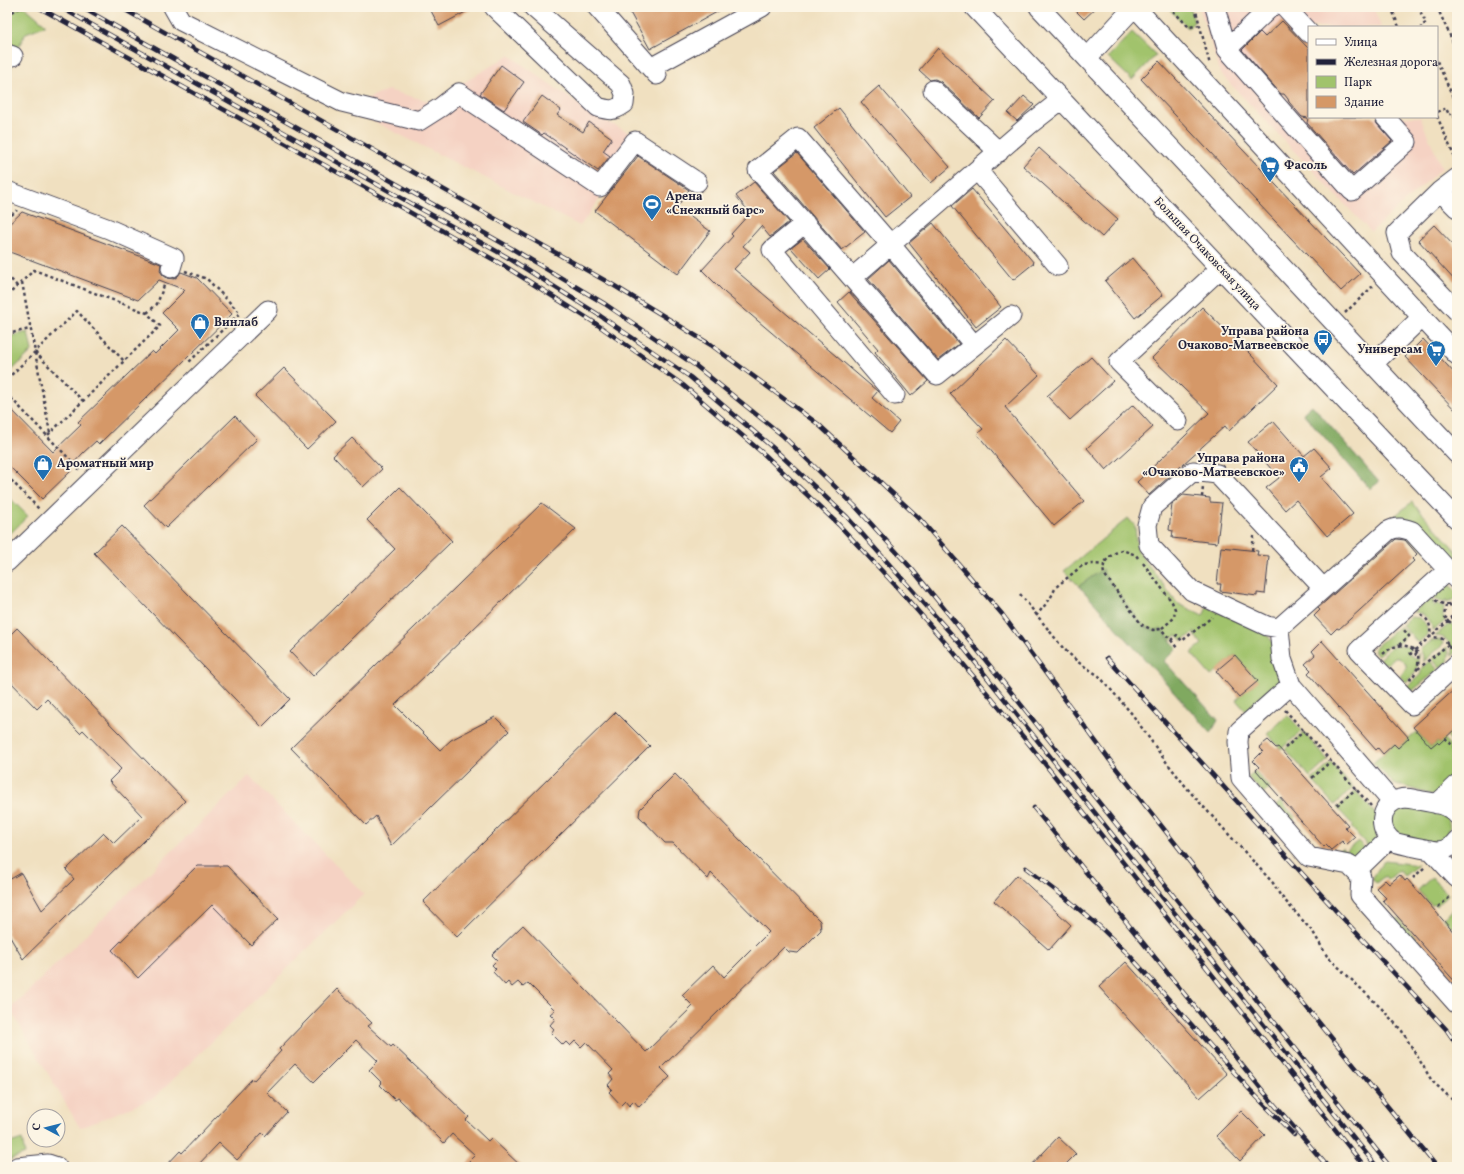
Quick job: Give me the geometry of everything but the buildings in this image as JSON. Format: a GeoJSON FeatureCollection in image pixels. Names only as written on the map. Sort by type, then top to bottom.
{"type":"FeatureCollection","features":[{"type":"Feature","properties":{"kind":"street"},"geometry":{"type":"LineString","coordinates":[[173,7],[181,21],[342,102],[419,121],[441,107],[459,92],[600,187],[635,141],[697,182]]}},
{"type":"Feature","properties":{"kind":"street"},"geometry":{"type":"LineString","coordinates":[[494,7],[598,107],[609,111],[616,110],[624,104],[625,94],[621,84],[533,7]]}},
{"type":"Feature","properties":{"kind":"street"},"geometry":{"type":"LineString","coordinates":[[597,7],[657,70],[762,7]]}},
{"type":"Feature","properties":{"kind":"street","name":"Большая Очаковская улица"},"geometry":{"type":"LineString","coordinates":[[974,7],[1457,519]]}},
{"type":"Feature","properties":{"kind":"street"},"geometry":{"type":"LineString","coordinates":[[1039,7],[1457,454]]}},
{"type":"Feature","properties":{"kind":"street"},"geometry":{"type":"LineString","coordinates":[[1087,58],[1134,7],[1457,355]]}},
{"type":"Feature","properties":{"kind":"street"},"geometry":{"type":"LineString","coordinates":[[1214,7],[1227,49],[1352,191],[1407,142],[1386,118]]}},
{"type":"Feature","properties":{"kind":"street"},"geometry":{"type":"LineString","coordinates":[[1227,49],[1271,7]]}},
{"type":"Feature","properties":{"kind":"street"},"geometry":{"type":"LineString","coordinates":[[1285,7],[1308,32]]}},
{"type":"Feature","properties":{"kind":"street"},"geometry":{"type":"LineString","coordinates":[[933,90],[999,152]]}},
{"type":"Feature","properties":{"kind":"street"},"geometry":{"type":"LineString","coordinates":[[852,278],[1029,125],[1061,100]]}},
{"type":"Feature","properties":{"kind":"street"},"geometry":{"type":"LineString","coordinates":[[974,345],[891,245],[798,138],[758,170],[937,375],[1011,316]]}},
{"type":"Feature","properties":{"kind":"street"},"geometry":{"type":"LineString","coordinates":[[977,170],[1058,266]]}},
{"type":"Feature","properties":{"kind":"street"},"geometry":{"type":"LineString","coordinates":[[1457,178],[1440,191],[1397,233],[1402,253],[1457,311]]}},
{"type":"Feature","properties":{"kind":"street"},"geometry":{"type":"LineString","coordinates":[[1440,191],[1457,208]]}},
{"type":"Feature","properties":{"kind":"street"},"geometry":{"type":"LineString","coordinates":[[11,197],[109,229],[174,258],[168,275]]}},
{"type":"Feature","properties":{"kind":"street"},"geometry":{"type":"LineString","coordinates":[[805,223],[772,250],[895,395]]}},
{"type":"Feature","properties":{"kind":"street"},"geometry":{"type":"LineString","coordinates":[[1178,421],[1119,362],[1220,268]]}},
{"type":"Feature","properties":{"kind":"street"},"geometry":{"type":"LineString","coordinates":[[7,562],[268,310]]}},
{"type":"Feature","properties":{"kind":"street"},"geometry":{"type":"LineString","coordinates":[[1372,364],[1422,317]]}},
{"type":"Feature","properties":{"kind":"street"},"geometry":{"type":"LineString","coordinates":[[1279,628],[1267,626],[1192,591],[1149,545],[1147,525],[1152,507],[1193,471],[1217,474],[1323,588]]}},
{"type":"Feature","properties":{"kind":"street"},"geometry":{"type":"LineString","coordinates":[[1279,628],[1388,531],[1395,528],[1402,528],[1412,531],[1452,575],[1359,650],[1412,705],[1454,660]]}},
{"type":"Feature","properties":{"kind":"street"},"geometry":{"type":"LineString","coordinates":[[1279,628],[1282,659],[1291,685],[1392,802]]}},
{"type":"Feature","properties":{"kind":"street"},"geometry":{"type":"LineString","coordinates":[[1291,685],[1239,731],[1238,742],[1241,778],[1308,857],[1349,865],[1356,871],[1361,877],[1360,894],[1457,1004]]}},
{"type":"Feature","properties":{"kind":"street"},"geometry":{"type":"LineString","coordinates":[[1437,804],[1457,785]]}},
{"type":"Feature","properties":{"kind":"street"},"geometry":{"type":"LineString","coordinates":[[1457,816],[1454,811],[1446,806],[1405,798],[1392,802],[1387,807],[1382,820],[1382,827],[1389,839],[1394,842],[1440,851],[1448,848],[1457,840]]}},
{"type":"Feature","properties":{"kind":"street"},"geometry":{"type":"LineString","coordinates":[[1356,871],[1389,839]]}},
{"type":"Feature","properties":{"kind":"street"},"geometry":{"type":"LineString","coordinates":[[1431,850],[1457,878]]}},
{"type":"Feature","properties":{"kind":"street"},"geometry":{"type":"LineString","coordinates":[[17,1167],[39,1164],[48,1164],[57,1167]]}},
{"type":"Feature","properties":{"kind":"path"},"geometry":{"type":"LineString","coordinates":[[7,15],[22,7]]}},
{"type":"Feature","properties":{"kind":"path"},"geometry":{"type":"LineString","coordinates":[[1169,7],[1189,27],[1200,25]]}},
{"type":"Feature","properties":{"kind":"path"},"geometry":{"type":"LineString","coordinates":[[1195,7],[1212,72]]}},
{"type":"Feature","properties":{"kind":"path"},"geometry":{"type":"LineString","coordinates":[[1391,7],[1399,26]]}},
{"type":"Feature","properties":{"kind":"path"},"geometry":{"type":"LineString","coordinates":[[1393,12],[1403,7]]}},
{"type":"Feature","properties":{"kind":"path"},"geometry":{"type":"LineString","coordinates":[[1418,7],[1426,23],[1421,26]]}},
{"type":"Feature","properties":{"kind":"path"},"geometry":{"type":"LineString","coordinates":[[1437,7],[1457,51]]}},
{"type":"Feature","properties":{"kind":"path"},"geometry":{"type":"LineString","coordinates":[[1438,66],[1457,106]]}},
{"type":"Feature","properties":{"kind":"path"},"geometry":{"type":"LineString","coordinates":[[1438,112],[1446,108],[1449,115],[1453,113],[1457,122]]}},
{"type":"Feature","properties":{"kind":"path"},"geometry":{"type":"LineString","coordinates":[[1438,118],[1457,163]]}},
{"type":"Feature","properties":{"kind":"path"},"geometry":{"type":"LineString","coordinates":[[7,296],[34,270],[148,313],[160,326],[49,434]]}},
{"type":"Feature","properties":{"kind":"path"},"geometry":{"type":"LineString","coordinates":[[7,275],[18,286]]}},
{"type":"Feature","properties":{"kind":"path"},"geometry":{"type":"LineString","coordinates":[[148,313],[157,304],[168,275]]}},
{"type":"Feature","properties":{"kind":"path"},"geometry":{"type":"LineString","coordinates":[[1335,323],[1384,275]]}},
{"type":"Feature","properties":{"kind":"path"},"geometry":{"type":"LineString","coordinates":[[206,279],[240,313]]}},
{"type":"Feature","properties":{"kind":"path"},"geometry":{"type":"LineString","coordinates":[[22,282],[49,434]]}},
{"type":"Feature","properties":{"kind":"path"},"geometry":{"type":"LineString","coordinates":[[7,379],[77,311],[124,361]]}},
{"type":"Feature","properties":{"kind":"path"},"geometry":{"type":"LineString","coordinates":[[7,334],[30,329]]}},
{"type":"Feature","properties":{"kind":"path"},"geometry":{"type":"LineString","coordinates":[[35,352],[83,401]]}},
{"type":"Feature","properties":{"kind":"path"},"geometry":{"type":"LineString","coordinates":[[7,394],[49,434],[91,480]]}},
{"type":"Feature","properties":{"kind":"path"},"geometry":{"type":"LineString","coordinates":[[7,476],[50,520]]}},
{"type":"Feature","properties":{"kind":"path"},"geometry":{"type":"LineString","coordinates":[[1252,550],[1253,535],[1258,538]]}},
{"type":"Feature","properties":{"kind":"path"},"geometry":{"type":"LineString","coordinates":[[1122,550],[1136,555],[1172,602],[1175,610],[1174,618],[1161,629],[1153,630],[1142,625],[1104,574],[1103,569],[1106,560],[1113,553],[1122,550]]}},
{"type":"Feature","properties":{"kind":"path"},"geometry":{"type":"LineString","coordinates":[[1036,616],[1050,599],[1056,587],[1083,565],[1105,565]]}},
{"type":"Feature","properties":{"kind":"path"},"geometry":{"type":"LineString","coordinates":[[1020,594],[1063,648],[1078,662],[1099,676],[1118,697],[1191,793],[1273,883],[1280,895],[1313,932],[1327,956],[1382,1009],[1402,1031],[1432,1082],[1457,1104]]}},
{"type":"Feature","properties":{"kind":"path"},"geometry":{"type":"LineString","coordinates":[[1415,650],[1457,613],[1448,604],[1436,601],[1431,596]]}},
{"type":"Feature","properties":{"kind":"path"},"geometry":{"type":"LineString","coordinates":[[1457,600],[1448,604],[1444,616],[1452,624],[1457,625]]}},
{"type":"Feature","properties":{"kind":"path"},"geometry":{"type":"LineString","coordinates":[[1171,640],[1177,635],[1182,641],[1224,606]]}},
{"type":"Feature","properties":{"kind":"path"},"geometry":{"type":"LineString","coordinates":[[1415,614],[1420,614],[1429,622],[1431,630],[1430,637]]}},
{"type":"Feature","properties":{"kind":"path"},"geometry":{"type":"LineString","coordinates":[[1398,646],[1409,636],[1400,626]]}},
{"type":"Feature","properties":{"kind":"path"},"geometry":{"type":"LineString","coordinates":[[1161,629],[1177,648]]}},
{"type":"Feature","properties":{"kind":"path"},"geometry":{"type":"LineString","coordinates":[[1430,637],[1438,637],[1449,644],[1454,660]]}},
{"type":"Feature","properties":{"kind":"path"},"geometry":{"type":"LineString","coordinates":[[1397,690],[1414,676],[1418,669],[1449,644]]}},
{"type":"Feature","properties":{"kind":"path"},"geometry":{"type":"LineString","coordinates":[[1372,664],[1390,648],[1398,646],[1415,650]]}},
{"type":"Feature","properties":{"kind":"path"},"geometry":{"type":"LineString","coordinates":[[1415,650],[1419,660],[1418,669]]}},
{"type":"Feature","properties":{"kind":"path"},"geometry":{"type":"LineString","coordinates":[[1275,699],[1373,808]]}},
{"type":"Feature","properties":{"kind":"path"},"geometry":{"type":"LineString","coordinates":[[1285,748],[1304,731]]}},
{"type":"Feature","properties":{"kind":"path"},"geometry":{"type":"LineString","coordinates":[[1445,738],[1457,750]]}},
{"type":"Feature","properties":{"kind":"path"},"geometry":{"type":"LineString","coordinates":[[1312,778],[1331,761]]}},
{"type":"Feature","properties":{"kind":"path"},"geometry":{"type":"LineString","coordinates":[[1337,805],[1356,789]]}},
{"type":"Feature","properties":{"kind":"path"},"geometry":{"type":"LineString","coordinates":[[1438,907],[1451,896]]}},
{"type":"Feature","properties":{"kind":"shaded area"},"geometry":{"type":"Polygon","coordinates":[[[1199,7],[1373,7],[1381,26],[1308,26],[1308,118],[1420,118],[1442,168],[1371,232],[1221,74],[1199,7]]]}},
{"type":"Feature","properties":{"kind":"shaded area"},"geometry":{"type":"Polygon","coordinates":[[[509,55],[595,116],[643,139],[580,226],[355,112],[358,102],[388,90],[432,102],[509,55]]]}},
{"type":"Feature","properties":{"kind":"shaded area"},"geometry":{"type":"Polygon","coordinates":[[[249,776],[364,894],[154,1098],[80,1128],[10,1009],[249,776]]]}},
{"type":"Feature","properties":{"kind":"green space"},"geometry":{"type":"Polygon","coordinates":[[[21,7],[25,7],[46,25],[26,33],[13,56],[7,85],[7,15],[21,7]]]}},
{"type":"Feature","properties":{"kind":"green space"},"geometry":{"type":"Polygon","coordinates":[[[1167,7],[1190,7],[1194,22],[1188,28],[1167,7]]]}},
{"type":"Feature","properties":{"kind":"green space"},"geometry":{"type":"Polygon","coordinates":[[[1132,32],[1156,55],[1132,80],[1108,57],[1132,32]]]}},
{"type":"Feature","properties":{"kind":"green space"},"geometry":{"type":"Polygon","coordinates":[[[28,332],[32,351],[7,375],[7,337],[28,332]]]}},
{"type":"Feature","properties":{"kind":"green space"},"geometry":{"type":"Polygon","coordinates":[[[1312,405],[1379,482],[1370,489],[1303,413],[1312,405]]]}},
{"type":"Feature","properties":{"kind":"green space"},"geometry":{"type":"Polygon","coordinates":[[[7,495],[28,516],[7,537],[7,495]]]}},
{"type":"Feature","properties":{"kind":"green space"},"geometry":{"type":"Polygon","coordinates":[[[1412,502],[1457,552],[1457,570],[1386,523],[1412,502]]]}},
{"type":"Feature","properties":{"kind":"green space"},"geometry":{"type":"Polygon","coordinates":[[[1128,518],[1135,526],[1137,550],[1177,603],[1203,616],[1207,607],[1265,633],[1272,641],[1281,682],[1252,718],[1236,700],[1257,681],[1235,655],[1211,676],[1191,653],[1202,644],[1195,636],[1195,632],[1182,641],[1177,635],[1171,640],[1161,629],[1153,630],[1142,625],[1104,574],[1103,569],[1079,586],[1064,571],[1128,518]]]}},
{"type":"Feature","properties":{"kind":"green space"},"geometry":{"type":"Polygon","coordinates":[[[1103,569],[1104,574],[1142,625],[1153,630],[1161,629],[1177,648],[1164,661],[1218,720],[1211,733],[1079,586],[1103,569]]]}},
{"type":"Feature","properties":{"kind":"green space"},"geometry":{"type":"Polygon","coordinates":[[[1448,585],[1457,592],[1457,599],[1447,603],[1447,601],[1445,601],[1445,603],[1436,600],[1432,596],[1442,587],[1448,585]]]}},
{"type":"Feature","properties":{"kind":"green space"},"geometry":{"type":"Polygon","coordinates":[[[1430,598],[1434,602],[1433,605],[1435,606],[1436,603],[1444,606],[1443,617],[1446,620],[1432,632],[1430,621],[1425,616],[1413,612],[1430,598]]]}},
{"type":"Feature","properties":{"kind":"green space"},"geometry":{"type":"Polygon","coordinates":[[[1411,617],[1420,618],[1427,627],[1427,635],[1418,643],[1402,625],[1411,617]]]}},
{"type":"Feature","properties":{"kind":"green space"},"geometry":{"type":"Polygon","coordinates":[[[1449,624],[1457,627],[1457,652],[1452,656],[1450,645],[1446,639],[1435,636],[1449,624]]]}},
{"type":"Feature","properties":{"kind":"green space"},"geometry":{"type":"Polygon","coordinates":[[[1400,626],[1408,634],[1399,643],[1387,647],[1378,655],[1375,653],[1374,648],[1400,626]]]}},
{"type":"Feature","properties":{"kind":"green space"},"geometry":{"type":"Polygon","coordinates":[[[1433,640],[1441,640],[1444,644],[1423,662],[1423,656],[1420,649],[1433,640]]]}},
{"type":"Feature","properties":{"kind":"green space"},"geometry":{"type":"Polygon","coordinates":[[[1398,646],[1412,647],[1409,654],[1414,658],[1417,657],[1418,653],[1418,662],[1415,673],[1406,682],[1400,677],[1406,668],[1406,664],[1399,657],[1395,657],[1387,664],[1383,663],[1379,659],[1390,648],[1398,646]]]}},
{"type":"Feature","properties":{"kind":"green space"},"geometry":{"type":"Polygon","coordinates":[[[1447,647],[1449,653],[1448,662],[1440,668],[1432,659],[1447,647]]]}},
{"type":"Feature","properties":{"kind":"green space"},"geometry":{"type":"Polygon","coordinates":[[[1430,661],[1438,670],[1412,691],[1404,689],[1420,675],[1422,667],[1430,661]]]}},
{"type":"Feature","properties":{"kind":"green space"},"geometry":{"type":"Polygon","coordinates":[[[1288,715],[1302,731],[1281,749],[1267,734],[1288,715]]]}},
{"type":"Feature","properties":{"kind":"green space"},"geometry":{"type":"Polygon","coordinates":[[[1457,724],[1457,747],[1447,736],[1456,728],[1457,724]]]}},
{"type":"Feature","properties":{"kind":"green space"},"geometry":{"type":"Polygon","coordinates":[[[1417,732],[1431,747],[1437,742],[1439,744],[1444,739],[1457,753],[1457,777],[1435,796],[1393,783],[1373,763],[1394,744],[1398,748],[1417,732]]]}},
{"type":"Feature","properties":{"kind":"green space"},"geometry":{"type":"Polygon","coordinates":[[[1304,733],[1328,760],[1310,777],[1285,749],[1304,733]]]}},
{"type":"Feature","properties":{"kind":"green space"},"geometry":{"type":"Polygon","coordinates":[[[1331,763],[1353,788],[1334,805],[1312,780],[1331,763]]]}},
{"type":"Feature","properties":{"kind":"green space"},"geometry":{"type":"Polygon","coordinates":[[[1255,771],[1270,788],[1263,794],[1248,777],[1255,771]]]}},
{"type":"Feature","properties":{"kind":"green space"},"geometry":{"type":"Polygon","coordinates":[[[1356,791],[1379,818],[1376,839],[1370,849],[1351,827],[1353,825],[1337,808],[1356,791]]]}},
{"type":"Feature","properties":{"kind":"green space"},"geometry":{"type":"Polygon","coordinates":[[[1281,801],[1296,818],[1289,824],[1275,807],[1281,801]]]}},
{"type":"Feature","properties":{"kind":"green space"},"geometry":{"type":"Polygon","coordinates":[[[1401,803],[1446,815],[1449,822],[1449,831],[1447,835],[1439,841],[1431,842],[1395,834],[1390,828],[1390,813],[1401,803]]]}},
{"type":"Feature","properties":{"kind":"green space"},"geometry":{"type":"Polygon","coordinates":[[[1358,841],[1368,851],[1356,856],[1334,854],[1342,848],[1345,852],[1358,841]]]}},
{"type":"Feature","properties":{"kind":"green space"},"geometry":{"type":"Polygon","coordinates":[[[1385,861],[1418,865],[1404,876],[1399,870],[1388,880],[1385,876],[1376,883],[1372,879],[1382,863],[1385,861]]]}},
{"type":"Feature","properties":{"kind":"green space"},"geometry":{"type":"Polygon","coordinates":[[[1432,877],[1448,895],[1436,906],[1434,904],[1432,906],[1418,890],[1432,877]]]}},
{"type":"Feature","properties":{"kind":"green space"},"geometry":{"type":"Polygon","coordinates":[[[1457,906],[1457,933],[1444,918],[1457,906]]]}},
{"type":"Feature","properties":{"kind":"green space"},"geometry":{"type":"Polygon","coordinates":[[[1394,918],[1396,920],[1398,918],[1443,969],[1441,971],[1445,977],[1441,980],[1390,922],[1394,918]]]}},
{"type":"Feature","properties":{"kind":"green space"},"geometry":{"type":"Polygon","coordinates":[[[22,1139],[25,1154],[7,1161],[7,1144],[22,1139]]]}},
{"type":"Feature","properties":{"kind":"railway"},"geometry":{"type":"LineString","coordinates":[[38,7],[503,265],[595,323],[683,385],[765,455],[839,525],[895,585],[955,654],[1029,744],[1365,1167]]}},
{"type":"Feature","properties":{"kind":"railway"},"geometry":{"type":"LineString","coordinates":[[60,7],[507,257],[599,315],[690,377],[772,447],[847,517],[963,647],[1377,1167]]}},
{"type":"Feature","properties":{"kind":"railway"},"geometry":{"type":"LineString","coordinates":[[81,7],[511,248],[605,304],[696,366],[782,435],[856,507],[911,568],[1390,1167]]}},
{"type":"Feature","properties":{"kind":"railway"},"geometry":{"type":"LineString","coordinates":[[120,7],[613,285],[711,345],[818,424],[919,518],[1002,614],[1108,758],[1241,927],[1437,1167]]}},
{"type":"Feature","properties":{"kind":"railway"},"geometry":{"type":"LineString","coordinates":[[1107,658],[1337,912],[1446,1029],[1457,1045]]}},
{"type":"Feature","properties":{"kind":"railway"},"geometry":{"type":"LineString","coordinates":[[1034,808],[1267,1096],[1328,1167]]}},
{"type":"Feature","properties":{"kind":"railway"},"geometry":{"type":"LineString","coordinates":[[1026,868],[1067,899],[1100,927],[1130,956],[1250,1090],[1294,1135]]}},
{"type":"Feature","properties":{"kind":"place","name":"Фасоль"},"geometry":{"type":"Point","coordinates":[1270,183]}},
{"type":"Feature","properties":{"kind":"place","name":"Арена «Снежный барс»"},"geometry":{"type":"Point","coordinates":[652,221]}},
{"type":"Feature","properties":{"kind":"place","name":"Винлаб"},"geometry":{"type":"Point","coordinates":[200,340]}},
{"type":"Feature","properties":{"kind":"place","name":"Управа района Очаково-Матвеевское"},"geometry":{"type":"Point","coordinates":[1323,356]}},
{"type":"Feature","properties":{"kind":"place","name":"Универсам"},"geometry":{"type":"Point","coordinates":[1436,367]}},
{"type":"Feature","properties":{"kind":"place","name":"Ароматный мир"},"geometry":{"type":"Point","coordinates":[43,481]}},
{"type":"Feature","properties":{"kind":"place","name":"Управа района «Очаково-Матвеевское»"},"geometry":{"type":"Point","coordinates":[1299,483]}}]}
